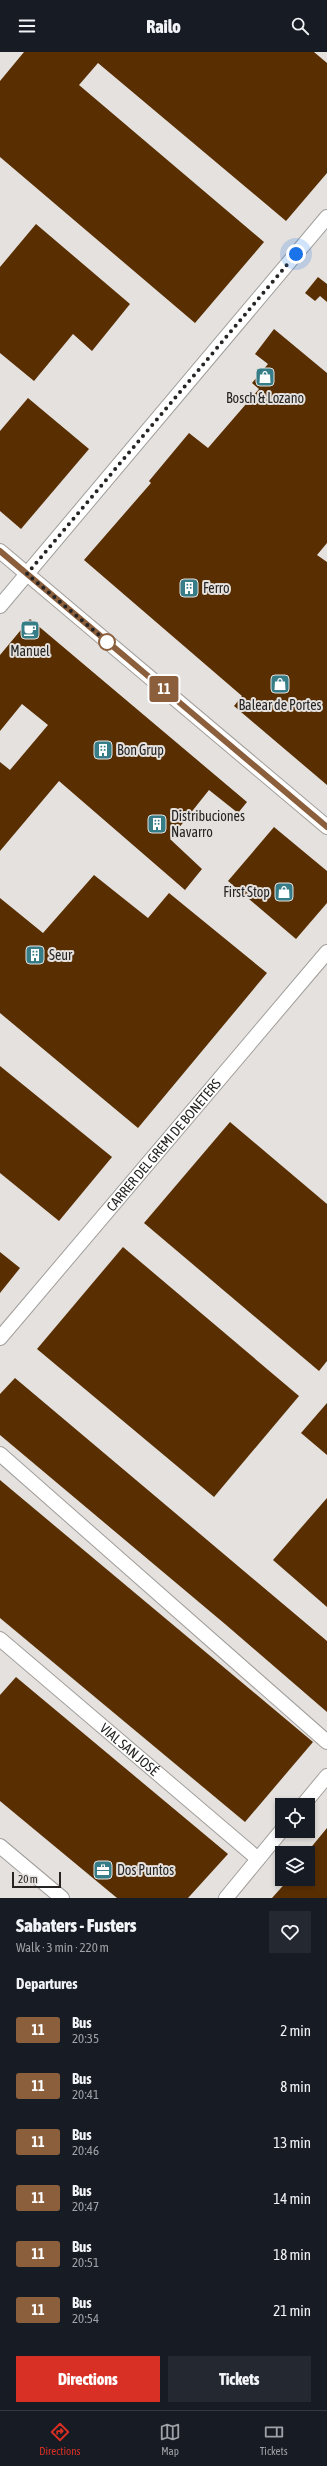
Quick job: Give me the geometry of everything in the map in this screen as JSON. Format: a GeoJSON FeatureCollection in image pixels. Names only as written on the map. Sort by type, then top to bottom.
{"type":"FeatureCollection","features":[{"type":"Feature","properties":{"kind":"street"},"geometry":{"type":"LineString","coordinates":[[0,606],[327,217]]}},
{"type":"Feature","properties":{"kind":"street"},"geometry":{"type":"LineString","coordinates":[[0,551],[327,827]]}},
{"type":"Feature","properties":{"kind":"street","name":"CARRER DEL GREMI DE BONETERS"},"geometry":{"type":"LineString","coordinates":[[0,1338],[327,952]]}},
{"type":"Feature","properties":{"kind":"street"},"geometry":{"type":"LineString","coordinates":[[0,1454],[327,1742]]}},
{"type":"Feature","properties":{"kind":"street","name":"VIAL SAN JOSÉ"},"geometry":{"type":"LineString","coordinates":[[0,1639],[258,1859]]}},
{"type":"Feature","properties":{"kind":"street"},"geometry":{"type":"LineString","coordinates":[[309,1798],[327,1776]]}},
{"type":"Feature","properties":{"kind":"street"},"geometry":{"type":"LineString","coordinates":[[226,1898],[275,1838]]}},
{"type":"Feature","properties":{"kind":"street"},"geometry":{"type":"LineString","coordinates":[[0,1846],[62,1898]]}},
{"type":"Feature","properties":{"kind":"building"},"geometry":{"type":"Polygon","coordinates":[[[24,52],[314,52],[327,63],[327,173],[286,221],[98,63],[79,85],[264,242],[195,323],[0,157],[0,81],[24,52]]]}},
{"type":"Feature","properties":{"kind":"building"},"geometry":{"type":"Polygon","coordinates":[[[36,224],[130,304],[92,351],[73,334],[34,381],[0,353],[0,267],[36,224]]]}},
{"type":"Feature","properties":{"kind":"building"},"geometry":{"type":"Polygon","coordinates":[[[318,277],[327,284],[327,302],[320,296],[315,301],[305,293],[318,277]]]}},
{"type":"Feature","properties":{"kind":"building"},"geometry":{"type":"Polygon","coordinates":[[[274,329],[327,373],[327,543],[317,555],[327,562],[327,785],[234,706],[242,696],[84,560],[151,483],[149,481],[189,433],[208,448],[259,389],[252,383],[268,364],[255,354],[274,329]]]}},
{"type":"Feature","properties":{"kind":"building"},"geometry":{"type":"Polygon","coordinates":[[[28,398],[89,449],[21,529],[0,511],[0,431],[28,398]]]}},
{"type":"Feature","properties":{"kind":"building"},"geometry":{"type":"Polygon","coordinates":[[[30,619],[247,802],[238,813],[209,790],[170,839],[202,869],[185,890],[59,781],[0,851],[0,762],[10,770],[48,725],[22,704],[0,731],[0,655],[30,619]]]}},
{"type":"Feature","properties":{"kind":"building","name":"First Stop"},"geometry":{"type":"Polygon","coordinates":[[[274,827],[327,871],[327,903],[296,939],[228,881],[274,827]]]}},
{"type":"Feature","properties":{"kind":"building"},"geometry":{"type":"Polygon","coordinates":[[[94,875],[148,918],[169,893],[267,973],[138,1128],[0,1013],[0,898],[43,933],[94,875]]]}},
{"type":"Feature","properties":{"kind":"building"},"geometry":{"type":"Polygon","coordinates":[[[0,1066],[112,1157],[59,1221],[0,1173],[0,1066]]]}},
{"type":"Feature","properties":{"kind":"building"},"geometry":{"type":"Polygon","coordinates":[[[230,1122],[327,1204],[327,1361],[319,1371],[144,1223],[230,1122]]]}},
{"type":"Feature","properties":{"kind":"building"},"geometry":{"type":"Polygon","coordinates":[[[123,1247],[299,1396],[214,1497],[37,1349],[123,1247]]]}},
{"type":"Feature","properties":{"kind":"building"},"geometry":{"type":"Polygon","coordinates":[[[0,1252],[20,1268],[0,1293],[0,1252]]]}},
{"type":"Feature","properties":{"kind":"building"},"geometry":{"type":"Polygon","coordinates":[[[15,1378],[327,1641],[327,1712],[225,1624],[0,1435],[0,1394],[15,1378]]]}},
{"type":"Feature","properties":{"kind":"building"},"geometry":{"type":"Polygon","coordinates":[[[327,1403],[327,1455],[301,1433],[327,1403]]]}},
{"type":"Feature","properties":{"kind":"building"},"geometry":{"type":"Polygon","coordinates":[[[0,1480],[313,1742],[245,1822],[0,1618],[0,1480]]]}},
{"type":"Feature","properties":{"kind":"building"},"geometry":{"type":"Polygon","coordinates":[[[327,1498],[327,1607],[273,1560],[327,1498]]]}},
{"type":"Feature","properties":{"kind":"building"},"geometry":{"type":"Polygon","coordinates":[[[16,1677],[228,1854],[188,1898],[117,1898],[0,1801],[0,1695],[16,1677]]]}},
{"type":"Feature","properties":{"kind":"building"},"geometry":{"type":"Polygon","coordinates":[[[327,1828],[327,1898],[272,1898],[283,1886],[315,1886],[315,1846],[312,1846],[327,1828]]]}},
{"type":"Feature","properties":{"kind":"bus line","name":"11"},"geometry":{"type":"LineString","coordinates":[[0,551],[327,827]]}},
{"type":"Feature","properties":{"kind":"place","name":"Bosch & Lozano"},"geometry":{"type":"Point","coordinates":[265,377]}},
{"type":"Feature","properties":{"kind":"place","name":"Ferro"},"geometry":{"type":"Point","coordinates":[189,588]}},
{"type":"Feature","properties":{"kind":"place","name":"Manuel"},"geometry":{"type":"Point","coordinates":[30,630]}},
{"type":"Feature","properties":{"kind":"place","name":"Balear de Portes"},"geometry":{"type":"Point","coordinates":[280,684]}},
{"type":"Feature","properties":{"kind":"place","name":"Bon Grup"},"geometry":{"type":"Point","coordinates":[103,750]}},
{"type":"Feature","properties":{"kind":"place","name":"Distribuciones Navarro"},"geometry":{"type":"Point","coordinates":[157,824]}},
{"type":"Feature","properties":{"kind":"place","name":"First Stop"},"geometry":{"type":"Point","coordinates":[284,892]}},
{"type":"Feature","properties":{"kind":"place","name":"Seur"},"geometry":{"type":"Point","coordinates":[35,955]}},
{"type":"Feature","properties":{"kind":"place","name":"Dos Puntos"},"geometry":{"type":"Point","coordinates":[103,1870]}},
{"type":"Feature","properties":{"kind":"route"},"geometry":{"type":"LineString","coordinates":[[107,642],[111,645],[27,574],[296,254]]}}]}
